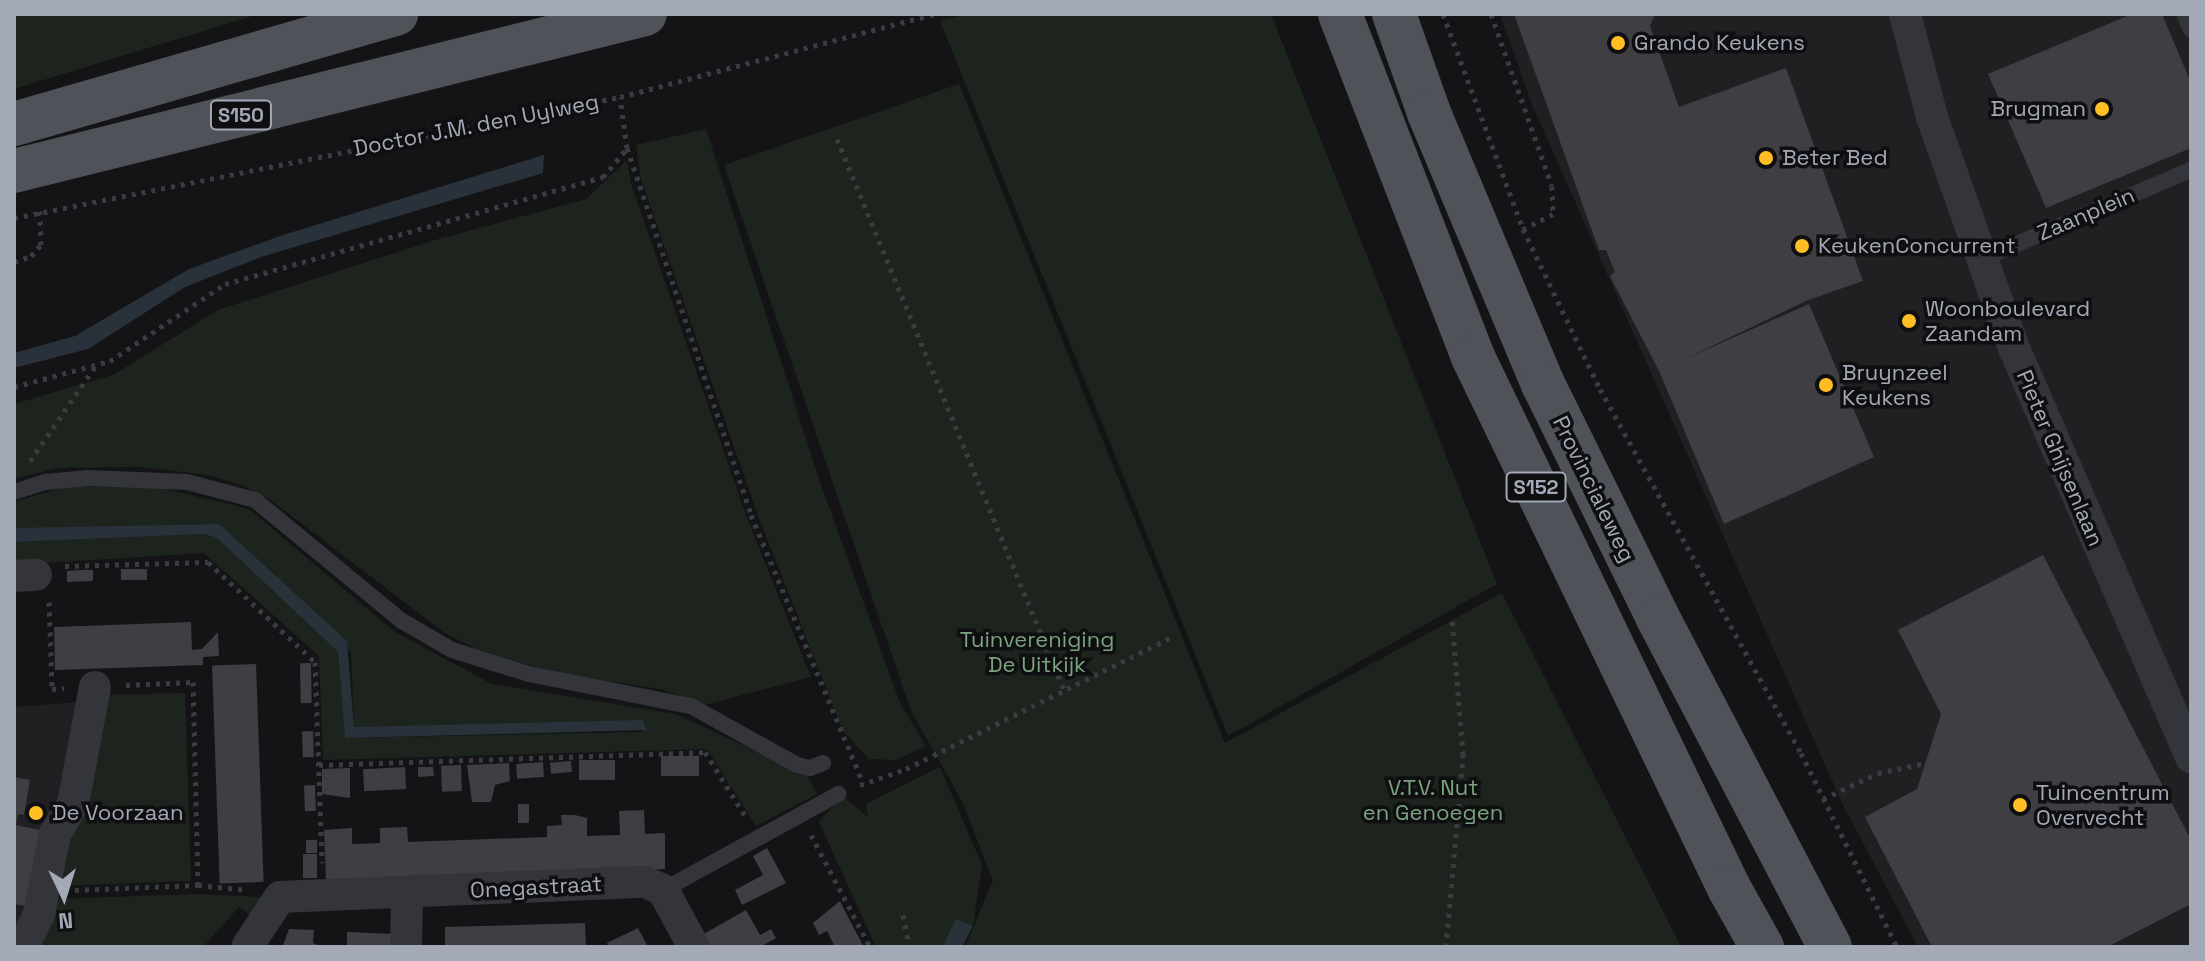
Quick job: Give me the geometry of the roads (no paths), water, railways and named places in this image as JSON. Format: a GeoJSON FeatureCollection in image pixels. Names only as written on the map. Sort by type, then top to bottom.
{"type":"FeatureCollection","features":[{"type":"Feature","properties":{"kind":"main road","name":"S150"},"geometry":{"type":"LineString","coordinates":[[14,124],[396,14]]}},
{"type":"Feature","properties":{"kind":"main road","name":"S150"},"geometry":{"type":"LineString","coordinates":[[14,171],[645,14]]}},
{"type":"Feature","properties":{"kind":"main road","name":"S152"},"geometry":{"type":"LineString","coordinates":[[1340,14],[1473,357],[1729,888],[1762,947]]}},
{"type":"Feature","properties":{"kind":"main road","name":"Provincialeweg"},"geometry":{"type":"LineString","coordinates":[[1394,14],[1429,113],[1543,384],[1658,618],[1830,947]]}},
{"type":"Feature","properties":{"kind":"street","name":"Pieter Ghijsenlaan"},"geometry":{"type":"LineString","coordinates":[[1905,14],[1932,117],[2063,472],[2191,757]]}},
{"type":"Feature","properties":{"kind":"street"},"geometry":{"type":"LineString","coordinates":[[23,947],[34,930],[55,834],[76,791],[95,687]]}},
{"type":"Feature","properties":{"kind":"street","name":"Onegastraat"},"geometry":{"type":"LineString","coordinates":[[247,947],[280,897],[645,882],[663,890]]}},
{"type":"Feature","properties":{"kind":"street"},"geometry":{"type":"LineString","coordinates":[[663,890],[694,947]]}},
{"type":"Feature","properties":{"kind":"street"},"geometry":{"type":"LineString","coordinates":[[406,947],[407,894]]}},
{"type":"Feature","properties":{"kind":"lane"},"geometry":{"type":"LineString","coordinates":[[2184,14],[2191,30]]}},
{"type":"Feature","properties":{"kind":"lane","name":"Zaanplein"},"geometry":{"type":"LineString","coordinates":[[1982,259],[2191,170]]}},
{"type":"Feature","properties":{"kind":"lane"},"geometry":{"type":"LineString","coordinates":[[14,492],[45,482],[88,478],[187,482],[255,500],[402,621],[452,650],[529,674],[691,706],[797,765],[810,768],[823,763]]}},
{"type":"Feature","properties":{"kind":"lane"},"geometry":{"type":"LineString","coordinates":[[663,890],[838,794]]}},
{"type":"Feature","properties":{"kind":"place","name":"Grando Keukens"},"geometry":{"type":"Point","coordinates":[1618,43]}},
{"type":"Feature","properties":{"kind":"place","name":"Brugman"},"geometry":{"type":"Point","coordinates":[2102,109]}},
{"type":"Feature","properties":{"kind":"place","name":"Beter Bed"},"geometry":{"type":"Point","coordinates":[1766,158]}},
{"type":"Feature","properties":{"kind":"place","name":"KeukenConcurrent"},"geometry":{"type":"Point","coordinates":[1802,246]}},
{"type":"Feature","properties":{"kind":"place","name":"Woonboulevard Zaandam"},"geometry":{"type":"Point","coordinates":[1909,321]}},
{"type":"Feature","properties":{"kind":"place","name":"Bruynzeel Keukens"},"geometry":{"type":"Point","coordinates":[1826,385]}},
{"type":"Feature","properties":{"kind":"place","name":"Tuincentrum Overvecht"},"geometry":{"type":"Point","coordinates":[2020,805]}},
{"type":"Feature","properties":{"kind":"place","name":"De Voorzaan"},"geometry":{"type":"Point","coordinates":[36,813]}},
{"type":"Feature","properties":{"kind":"park label","name":"Tuinvereniging De Uitkijk"},"geometry":{"type":"Point","coordinates":[1037,652]}},
{"type":"Feature","properties":{"kind":"park label","name":"V.T.V. Nut en Genoegen"},"geometry":{"type":"Point","coordinates":[1433,800]}}]}
